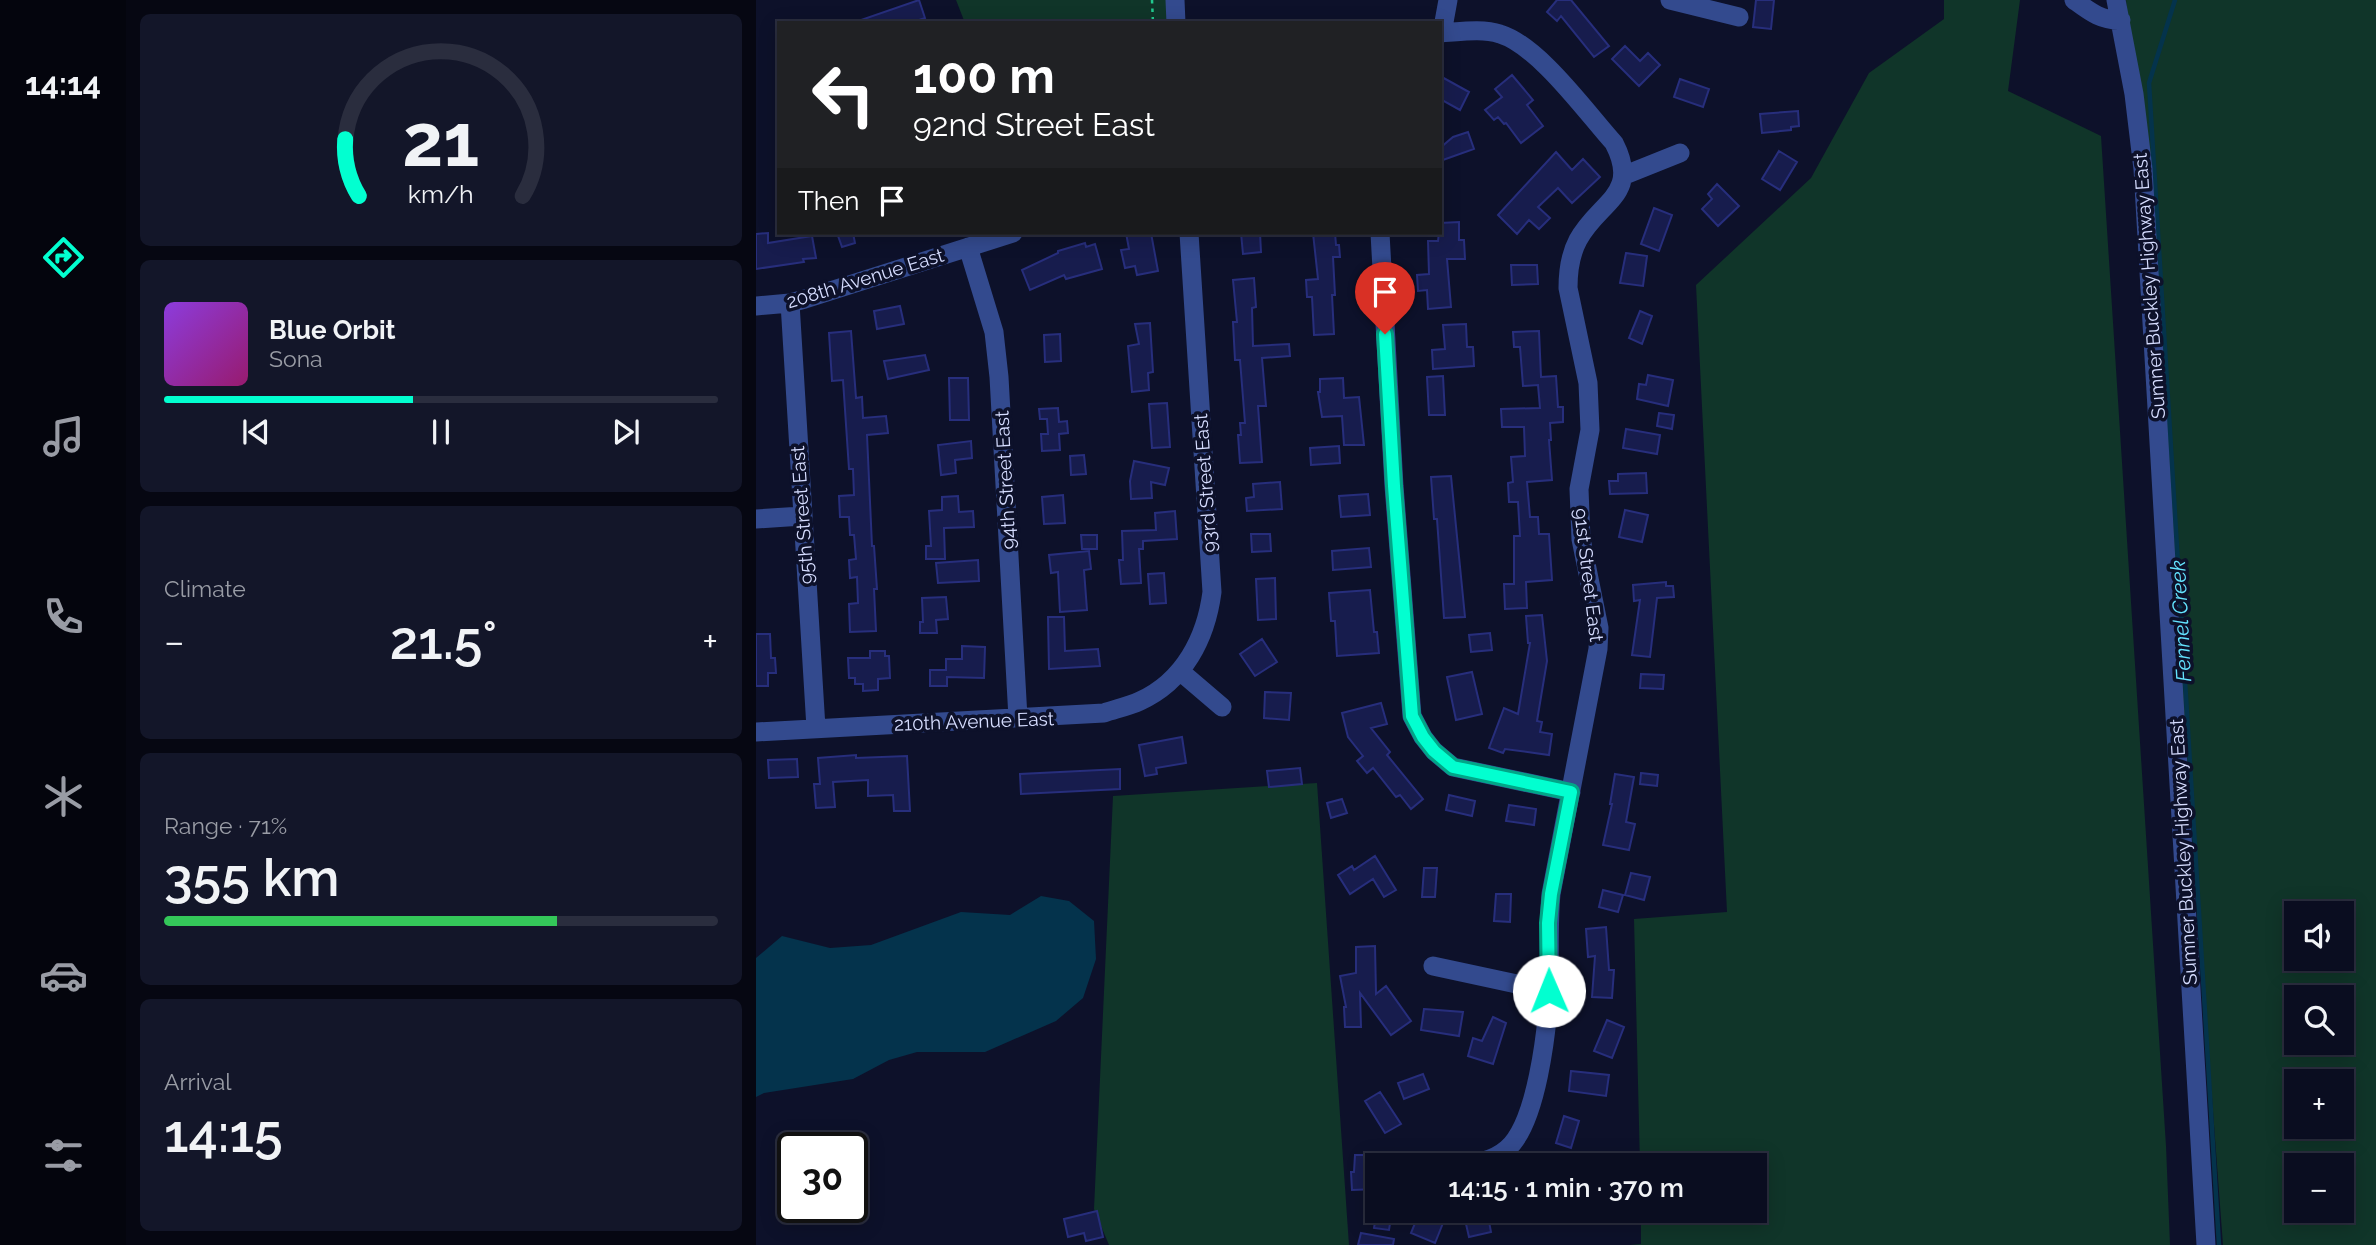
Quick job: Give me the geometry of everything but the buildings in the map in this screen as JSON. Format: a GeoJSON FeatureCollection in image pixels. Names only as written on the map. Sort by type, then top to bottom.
{"type":"FeatureCollection","features":[{"type":"Feature","properties":{"kind":"street"},"geometry":{"type":"LineString","coordinates":[[1175,0],[1176,21]]}},
{"type":"Feature","properties":{"kind":"street"},"geometry":{"type":"LineString","coordinates":[[1442,28],[1448,0]]}},
{"type":"Feature","properties":{"kind":"street"},"geometry":{"type":"LineString","coordinates":[[1670,0],[1739,17]]}},
{"type":"Feature","properties":{"kind":"street"},"geometry":{"type":"LineString","coordinates":[[2074,0],[2091,13],[2109,21],[2120,20]]}},
{"type":"Feature","properties":{"kind":"street","name":"Sumner Buckley Highway East"},"geometry":{"type":"LineString","coordinates":[[2116,0],[2134,93],[2143,169],[2206,1245]]}},
{"type":"Feature","properties":{"kind":"street"},"geometry":{"type":"LineString","coordinates":[[1442,33],[1498,33],[1526,48],[1545,65],[1614,143],[1622,157],[1625,175],[1680,153]]}},
{"type":"Feature","properties":{"kind":"street","name":"91st Street East"},"geometry":{"type":"LineString","coordinates":[[1500,1153],[1505,1151],[1526,1123],[1541,1058],[1549,991],[1548,923],[1551,894],[1598,649],[1599,628],[1581,539],[1579,489],[1590,430],[1588,383],[1568,288],[1568,271],[1579,239],[1611,200],[1625,175]]}},
{"type":"Feature","properties":{"kind":"street","name":"208th Avenue East"},"geometry":{"type":"LineString","coordinates":[[756,306],[790,303],[1007,235]]}},
{"type":"Feature","properties":{"kind":"street","name":"93rd Street East"},"geometry":{"type":"LineString","coordinates":[[1181,672],[1192,654],[1209,613],[1212,592],[1189,235]]}},
{"type":"Feature","properties":{"kind":"street"},"geometry":{"type":"LineString","coordinates":[[1380,235],[1394,486],[1412,716],[1434,751],[1453,767],[1571,792]]}},
{"type":"Feature","properties":{"kind":"street","name":"94th Street East"},"geometry":{"type":"LineString","coordinates":[[968,247],[994,332],[999,377],[1018,718]]}},
{"type":"Feature","properties":{"kind":"street","name":"95th Street East"},"geometry":{"type":"LineString","coordinates":[[790,303],[816,728]]}},
{"type":"Feature","properties":{"kind":"street"},"geometry":{"type":"LineString","coordinates":[[756,519],[802,516]]}},
{"type":"Feature","properties":{"kind":"street"},"geometry":{"type":"LineString","coordinates":[[1181,672],[1222,707]]}},
{"type":"Feature","properties":{"kind":"street","name":"210th Avenue East"},"geometry":{"type":"LineString","coordinates":[[756,732],[1104,713],[1152,695],[1181,672]]}},
{"type":"Feature","properties":{"kind":"street"},"geometry":{"type":"LineString","coordinates":[[1433,966],[1549,991]]}},
{"type":"Feature","properties":{"kind":"path"},"geometry":{"type":"LineString","coordinates":[[1152,0],[1153,21]]}},
{"type":"Feature","properties":{"kind":"green space"},"geometry":{"type":"Polygon","coordinates":[[[956,0],[1166,0],[1168,21],[964,21],[956,0]]]}},
{"type":"Feature","properties":{"kind":"green space"},"geometry":{"type":"Polygon","coordinates":[[[1944,0],[2020,0],[2008,91],[2101,136],[2166,1146],[2170,1245],[1630,1245],[1641,1244],[1641,1223],[1767,1223],[1767,1153],[1640,1153],[1634,919],[1727,912],[1696,285],[1811,178],[1869,73],[1944,19],[1944,0]]]}},
{"type":"Feature","properties":{"kind":"green space"},"geometry":{"type":"Polygon","coordinates":[[[2126,0],[2376,0],[2376,1245],[2223,1245],[2143,177],[2126,0]]]}},
{"type":"Feature","properties":{"kind":"green space"},"geometry":{"type":"Polygon","coordinates":[[[1317,783],[1349,1245],[1109,1245],[1094,1209],[1113,796],[1317,783]]]}},
{"type":"Feature","properties":{"kind":"water"},"geometry":{"type":"Polygon","coordinates":[[[1041,896],[1069,901],[1094,921],[1096,959],[1083,998],[1056,1021],[985,1052],[917,1052],[889,1060],[853,1079],[764,1093],[756,1097],[756,958],[782,936],[830,948],[871,945],[961,912],[1010,915],[1041,896]]]}},
{"type":"Feature","properties":{"kind":"waterway","name":"Fennel Creek"},"geometry":{"type":"LineString","coordinates":[[2175,0],[2149,83],[2219,1245]]}},
{"type":"Feature","properties":{"kind":"route"},"geometry":{"type":"LineString","coordinates":[[1385,334],[1412,716],[1434,751],[1453,767],[1571,792],[1551,894],[1548,923],[1549,991]]}}]}
